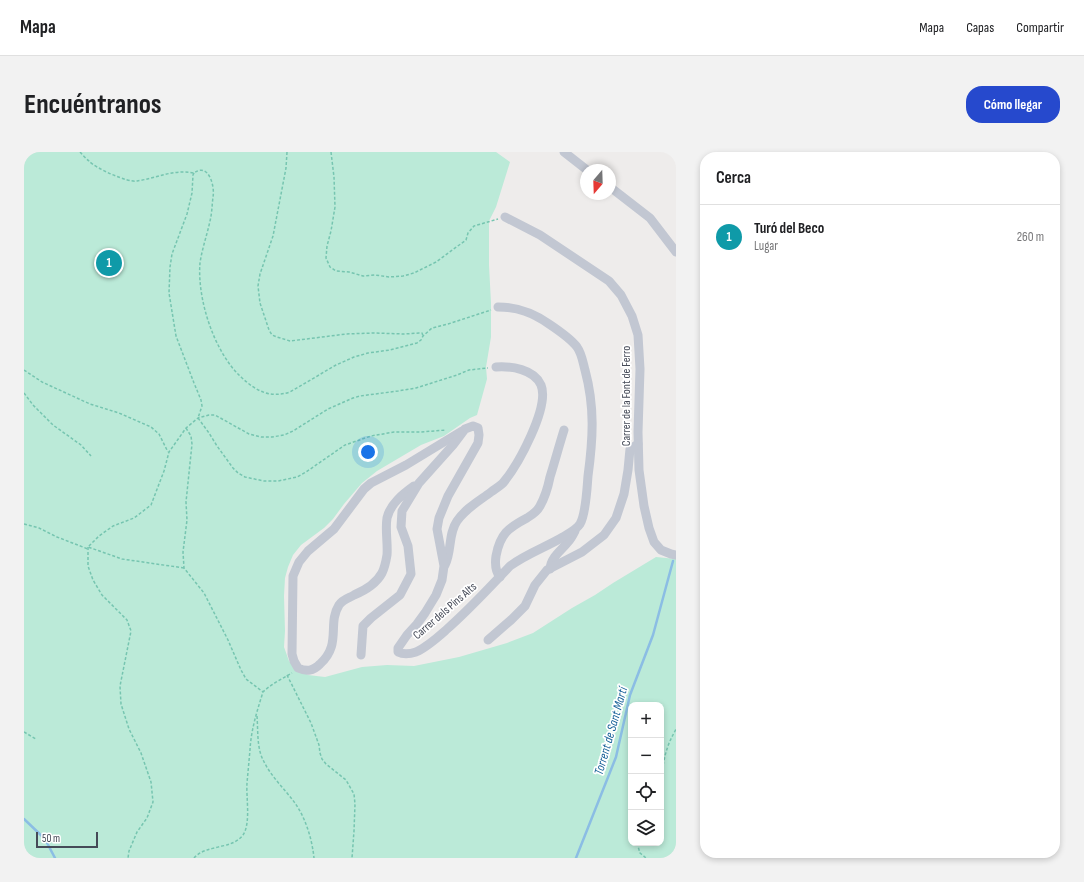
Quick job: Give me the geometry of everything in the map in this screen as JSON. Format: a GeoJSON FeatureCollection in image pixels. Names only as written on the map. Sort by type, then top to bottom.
{"type":"FeatureCollection","features":[{"type":"Feature","properties":{"kind":"street"},"geometry":{"type":"LineString","coordinates":[[564,152],[580,165]]}},
{"type":"Feature","properties":{"kind":"street"},"geometry":{"type":"LineString","coordinates":[[616,192],[650,218],[676,252]]}},
{"type":"Feature","properties":{"kind":"street","name":"Carrer de la Font de Ferro"},"geometry":{"type":"LineString","coordinates":[[505,216],[540,235],[609,281],[621,295],[632,316],[638,335],[640,369],[638,444],[639,470],[648,528],[654,542],[661,550],[676,555]]}},
{"type":"Feature","properties":{"kind":"street"},"geometry":{"type":"LineString","coordinates":[[498,307],[522,309],[540,318],[560,331],[577,347],[587,378],[592,404],[593,430],[592,451],[584,511],[581,522],[569,541],[555,555],[550,563],[550,569]]}},
{"type":"Feature","properties":{"kind":"street"},"geometry":{"type":"LineString","coordinates":[[444,566],[448,560],[455,523],[472,505],[503,484],[528,443],[536,426],[543,395],[542,387],[538,379],[520,369],[507,366],[496,367]]}},
{"type":"Feature","properties":{"kind":"street","name":"Carrer dels Pins Alts"},"geometry":{"type":"LineString","coordinates":[[465,429],[472,426],[478,428],[478,443],[448,496],[439,518],[437,529],[444,566],[442,580],[426,613],[407,635],[398,648],[398,652],[401,654],[408,654],[417,651],[430,643],[464,614],[519,560],[552,544],[576,528]]}},
{"type":"Feature","properties":{"kind":"street"},"geometry":{"type":"LineString","coordinates":[[465,429],[453,445],[418,483],[404,494],[390,510],[387,518],[387,556],[383,572],[377,581],[369,588],[344,599],[339,605],[336,614],[332,648],[326,658],[316,668],[309,671],[298,668],[292,654],[293,576],[299,562],[308,551],[334,529],[364,489],[371,483],[406,465],[465,429]]}},
{"type":"Feature","properties":{"kind":"street"},"geometry":{"type":"LineString","coordinates":[[500,577],[496,567],[496,558],[501,539],[507,530],[533,514],[539,508],[547,488],[564,430]]}},
{"type":"Feature","properties":{"kind":"street"},"geometry":{"type":"LineString","coordinates":[[488,640],[525,606],[535,585],[547,570],[582,552],[604,535],[616,518],[624,494],[630,449],[638,444]]}},
{"type":"Feature","properties":{"kind":"street"},"geometry":{"type":"LineString","coordinates":[[361,655],[363,626],[400,595],[411,574],[408,546],[401,527],[402,511],[418,483]]}},
{"type":"Feature","properties":{"kind":"path"},"geometry":{"type":"LineString","coordinates":[[80,152],[89,162],[106,172],[134,182],[170,172],[185,171],[194,173],[196,171],[205,172],[212,180],[214,196],[200,262],[201,290],[205,310],[216,340],[228,363],[252,386],[267,394],[274,395],[290,392],[336,365],[354,357],[409,346],[421,340],[423,336],[432,328],[498,307]]}},
{"type":"Feature","properties":{"kind":"path"},"geometry":{"type":"LineString","coordinates":[[287,152],[286,168],[273,236],[260,274],[258,286],[260,303],[272,335],[277,338],[290,341],[339,334],[404,334],[419,332],[422,333],[423,336]]}},
{"type":"Feature","properties":{"kind":"path"},"geometry":{"type":"LineString","coordinates":[[331,152],[335,207],[326,258],[330,267],[336,271],[349,272],[363,276],[376,275],[388,277],[403,276],[414,273],[436,262],[466,240],[468,233],[474,226],[505,216]]}},
{"type":"Feature","properties":{"kind":"path"},"geometry":{"type":"LineString","coordinates":[[194,173],[192,193],[187,214],[172,254],[169,294],[176,336],[201,400],[202,406],[198,418]]}},
{"type":"Feature","properties":{"kind":"path"},"geometry":{"type":"LineString","coordinates":[[128,858],[136,832],[147,818],[153,802],[151,782],[141,753],[129,729],[121,704],[120,686],[131,631],[127,620],[102,595],[93,580],[88,566],[88,548],[113,526],[134,518],[151,505],[164,471],[169,452],[186,428],[198,418],[209,415],[216,416],[249,434],[261,437],[284,435],[328,409],[353,398],[416,388],[457,376],[469,370],[496,367]]}},
{"type":"Feature","properties":{"kind":"path"},"geometry":{"type":"LineString","coordinates":[[24,370],[42,382],[90,404],[150,427],[159,434],[169,452]]}},
{"type":"Feature","properties":{"kind":"path"},"geometry":{"type":"LineString","coordinates":[[24,393],[33,405],[53,425],[81,445],[91,456]]}},
{"type":"Feature","properties":{"kind":"path"},"geometry":{"type":"LineString","coordinates":[[198,418],[238,474],[252,479],[278,481],[297,477],[345,445],[371,436],[394,432],[450,430]]}},
{"type":"Feature","properties":{"kind":"path"},"geometry":{"type":"LineString","coordinates":[[186,428],[191,436],[192,444],[186,502],[187,520],[183,552],[184,568],[204,593],[231,647],[240,670],[246,679],[263,692]]}},
{"type":"Feature","properties":{"kind":"path"},"geometry":{"type":"LineString","coordinates":[[24,524],[39,528],[57,537],[122,559],[184,568]]}},
{"type":"Feature","properties":{"kind":"path"},"geometry":{"type":"LineString","coordinates":[[194,858],[197,854],[204,850],[239,840],[243,834],[247,821],[247,782],[251,737],[263,692],[287,675],[311,723],[319,745],[322,759],[346,780],[354,794],[355,804],[352,858]]}},
{"type":"Feature","properties":{"kind":"path"},"geometry":{"type":"LineString","coordinates":[[257,714],[259,746],[262,756],[268,768],[296,804],[307,828],[314,858]]}},
{"type":"Feature","properties":{"kind":"path"},"geometry":{"type":"LineString","coordinates":[[661,810],[664,760],[668,745],[676,729]]}},
{"type":"Feature","properties":{"kind":"path"},"geometry":{"type":"LineString","coordinates":[[24,732],[36,739]]}},
{"type":"Feature","properties":{"kind":"path"},"geometry":{"type":"LineString","coordinates":[[638,846],[640,853],[646,858]]}},
{"type":"Feature","properties":{"kind":"green space"},"geometry":{"type":"Polygon","coordinates":[[[24,152],[496,152],[510,162],[496,207],[489,221],[491,337],[486,367],[487,379],[477,415],[470,418],[444,436],[421,445],[377,471],[362,483],[324,528],[301,545],[293,555],[285,578],[284,647],[289,661],[297,669],[308,675],[325,677],[362,667],[387,665],[414,666],[459,657],[507,643],[533,633],[656,557],[676,559],[676,858],[24,858],[24,152]]]}},
{"type":"Feature","properties":{"kind":"waterway","name":"Torrent de Sant Martí"},"geometry":{"type":"LineString","coordinates":[[576,858],[616,757],[630,695],[653,635],[673,561]]}},
{"type":"Feature","properties":{"kind":"waterway"},"geometry":{"type":"LineString","coordinates":[[24,819],[45,839],[55,858]]}},
{"type":"Feature","properties":{"kind":"place","name":"Turó del Beco"},"geometry":{"type":"Point","coordinates":[109,263]}}]}
